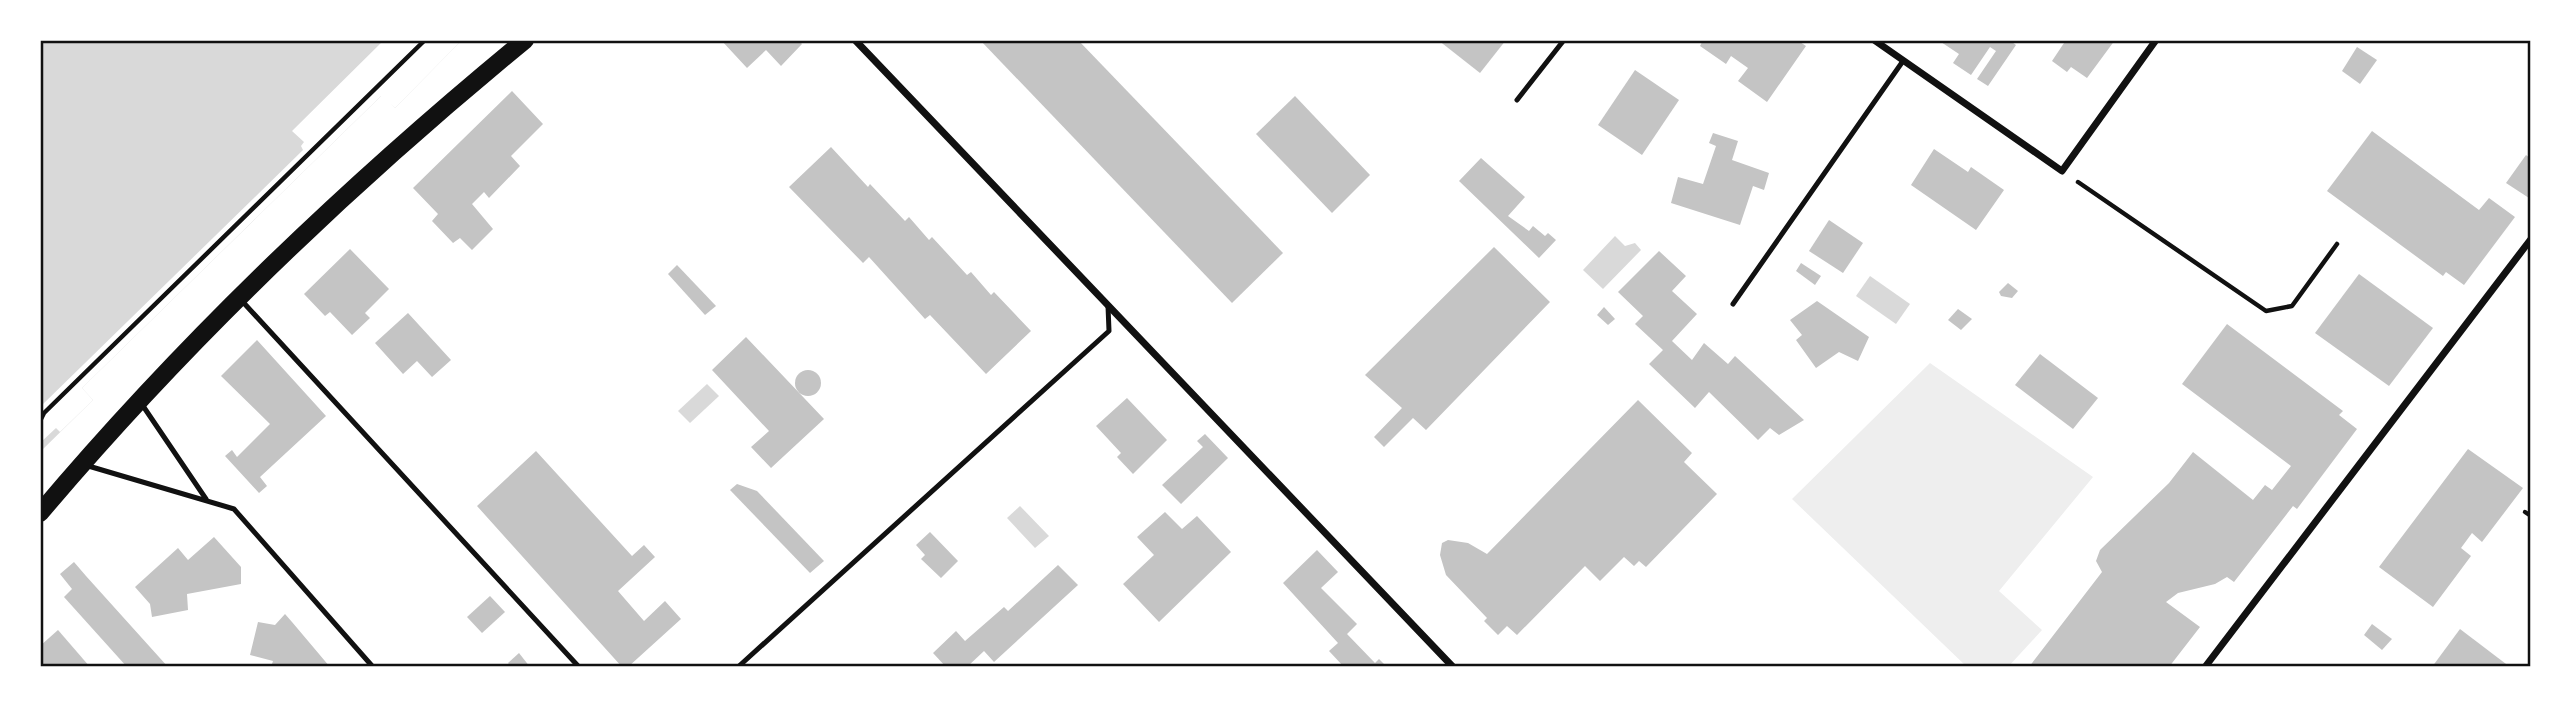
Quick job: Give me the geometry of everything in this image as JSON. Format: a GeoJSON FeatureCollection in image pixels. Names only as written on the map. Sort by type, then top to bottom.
{"type":"FeatureCollection","features":[{"type":"Feature","properties":{"kind":"main road"},"geometry":{"type":"LineString","coordinates":[[40,513],[140,401],[240,298],[453,100],[525,40]]}},
{"type":"Feature","properties":{"kind":"street"},"geometry":{"type":"LineString","coordinates":[[855,40],[1454,667]]}},
{"type":"Feature","properties":{"kind":"street"},"geometry":{"type":"LineString","coordinates":[[1874,40],[2062,171],[2157,40]]}},
{"type":"Feature","properties":{"kind":"street"},"geometry":{"type":"LineString","coordinates":[[2205,667],[2531,239]]}},
{"type":"Feature","properties":{"kind":"lane"},"geometry":{"type":"LineString","coordinates":[[1517,100],[1564,40]]}},
{"type":"Feature","properties":{"kind":"lane"},"geometry":{"type":"LineString","coordinates":[[1733,304],[1903,61]]}},
{"type":"Feature","properties":{"kind":"lane"},"geometry":{"type":"LineString","coordinates":[[240,298],[579,667]]}},
{"type":"Feature","properties":{"kind":"lane"},"geometry":{"type":"LineString","coordinates":[[738,667],[1109,331],[1108,306]]}},
{"type":"Feature","properties":{"kind":"lane"},"geometry":{"type":"LineString","coordinates":[[140,401],[206,499]]}},
{"type":"Feature","properties":{"kind":"lane"},"geometry":{"type":"LineString","coordinates":[[82,464],[234,509],[373,667]]}},
{"type":"Feature","properties":{"kind":"path"},"geometry":{"type":"LineString","coordinates":[[40,421],[44,413],[425,40]]}},
{"type":"Feature","properties":{"kind":"path"},"geometry":{"type":"LineString","coordinates":[[2062,171],[2266,311],[2292,306],[2337,244]]}},
{"type":"Feature","properties":{"kind":"path"},"geometry":{"type":"LineString","coordinates":[[2525,512],[2531,516]]}},
{"type":"Feature","properties":{"kind":"shaded area"},"geometry":{"type":"Polygon","coordinates":[[[40,40],[462,40],[395,108],[382,95],[82,388],[93,400],[40,452],[40,40]]]}},
{"type":"Feature","properties":{"kind":"shaded area"},"geometry":{"type":"Polygon","coordinates":[[[1615,236],[1625,246],[1635,243],[1641,250],[1603,289],[1583,270],[1615,236]]]}},
{"type":"Feature","properties":{"kind":"shaded area"},"geometry":{"type":"Polygon","coordinates":[[[1870,276],[1910,304],[1896,324],[1856,296],[1870,276]]]}},
{"type":"Feature","properties":{"kind":"shaded area"},"geometry":{"type":"Polygon","coordinates":[[[1930,363],[2093,477],[1999,591],[2042,630],[2008,667],[1967,667],[1792,499],[1930,363]]]}},
{"type":"Feature","properties":{"kind":"shaded area"},"geometry":{"type":"Polygon","coordinates":[[[707,384],[719,396],[690,423],[678,411],[707,384]]]}},
{"type":"Feature","properties":{"kind":"shaded area"},"geometry":{"type":"Polygon","coordinates":[[[1020,506],[1049,536],[1035,548],[1007,518],[1020,506]]]}},
{"type":"Feature","properties":{"kind":"pier"},"geometry":{"type":"Polygon","coordinates":[[[384,40],[462,40],[395,108],[381,96],[82,388],[93,400],[60,432],[56,428],[40,443],[40,407],[303,150],[301,146],[304,142],[292,131],[384,40]]]}},
{"type":"Feature","properties":{"kind":"building"},"geometry":{"type":"Polygon","coordinates":[[[721,40],[798,40],[802,44],[781,66],[766,50],[747,68],[721,40]]]}},
{"type":"Feature","properties":{"kind":"building"},"geometry":{"type":"Polygon","coordinates":[[[980,40],[1078,40],[1283,253],[1232,303],[980,40]]]}},
{"type":"Feature","properties":{"kind":"building"},"geometry":{"type":"Polygon","coordinates":[[[1438,40],[1506,40],[1480,73],[1438,40]]]}},
{"type":"Feature","properties":{"kind":"building"},"geometry":{"type":"Polygon","coordinates":[[[1703,40],[1797,40],[1806,46],[1767,102],[1738,81],[1748,68],[1731,56],[1726,64],[1700,46],[1703,40]]]}},
{"type":"Feature","properties":{"kind":"building"},"geometry":{"type":"Polygon","coordinates":[[[1938,40],[2009,40],[2016,45],[1988,86],[1977,79],[1996,51],[1990,47],[1971,75],[1953,63],[1959,54],[1938,40]]]}},
{"type":"Feature","properties":{"kind":"building"},"geometry":{"type":"Polygon","coordinates":[[[2066,40],[2115,40],[2087,78],[2071,67],[2067,72],[2052,61],[2066,40]]]}},
{"type":"Feature","properties":{"kind":"building"},"geometry":{"type":"Polygon","coordinates":[[[2357,47],[2377,60],[2360,84],[2342,71],[2357,47]]]}},
{"type":"Feature","properties":{"kind":"building"},"geometry":{"type":"Polygon","coordinates":[[[1635,70],[1679,100],[1642,155],[1598,125],[1635,70]]]}},
{"type":"Feature","properties":{"kind":"building"},"geometry":{"type":"Polygon","coordinates":[[[512,91],[543,124],[511,156],[520,166],[489,198],[484,192],[472,204],[493,229],[472,250],[460,238],[453,243],[432,221],[438,214],[413,188],[512,91]]]}},
{"type":"Feature","properties":{"kind":"building"},"geometry":{"type":"Polygon","coordinates":[[[1295,96],[1370,175],[1332,213],[1256,134],[1295,96]]]}},
{"type":"Feature","properties":{"kind":"building"},"geometry":{"type":"Polygon","coordinates":[[[2372,131],[2479,210],[2489,198],[2515,217],[2464,285],[2446,272],[2443,276],[2327,191],[2372,131]]]}},
{"type":"Feature","properties":{"kind":"building"},"geometry":{"type":"Polygon","coordinates":[[[1713,133],[1738,141],[1732,160],[1769,173],[1764,190],[1753,186],[1740,225],[1671,203],[1678,177],[1703,184],[1716,146],[1709,143],[1713,133]]]}},
{"type":"Feature","properties":{"kind":"building"},"geometry":{"type":"Polygon","coordinates":[[[831,147],[868,187],[870,184],[905,221],[909,217],[929,240],[932,237],[967,275],[971,272],[991,295],[994,292],[1031,331],[986,374],[930,315],[925,319],[869,257],[863,263],[789,187],[831,147]]]}},
{"type":"Feature","properties":{"kind":"building"},"geometry":{"type":"Polygon","coordinates":[[[1934,149],[1968,172],[1971,167],[2004,190],[1976,230],[1911,185],[1934,149]]]}},
{"type":"Feature","properties":{"kind":"building"},"geometry":{"type":"Polygon","coordinates":[[[2526,155],[2531,159],[2529,198],[2506,183],[2526,155]]]}},
{"type":"Feature","properties":{"kind":"building"},"geometry":{"type":"Polygon","coordinates":[[[1481,158],[1525,197],[1508,216],[1529,231],[1533,226],[1545,236],[1548,233],[1556,240],[1539,258],[1459,181],[1481,158]]]}},
{"type":"Feature","properties":{"kind":"building"},"geometry":{"type":"Polygon","coordinates":[[[1829,220],[1863,243],[1843,273],[1809,251],[1829,220]]]}},
{"type":"Feature","properties":{"kind":"building"},"geometry":{"type":"Polygon","coordinates":[[[1494,247],[1550,302],[1426,430],[1413,418],[1384,447],[1374,437],[1402,408],[1365,375],[1494,247]]]}},
{"type":"Feature","properties":{"kind":"building"},"geometry":{"type":"Polygon","coordinates":[[[350,249],[389,289],[365,313],[370,318],[352,335],[330,312],[325,316],[304,294],[350,249]]]}},
{"type":"Feature","properties":{"kind":"building"},"geometry":{"type":"Polygon","coordinates":[[[1659,251],[1686,276],[1672,291],[1697,314],[1672,341],[1692,360],[1704,343],[1728,364],[1735,356],[1804,420],[1779,435],[1770,428],[1758,440],[1709,392],[1695,408],[1649,364],[1663,350],[1635,324],[1643,316],[1618,292],[1659,251]]]}},
{"type":"Feature","properties":{"kind":"building"},"geometry":{"type":"Polygon","coordinates":[[[1801,263],[1821,276],[1815,285],[1796,271],[1801,263]]]}},
{"type":"Feature","properties":{"kind":"building"},"geometry":{"type":"Polygon","coordinates":[[[677,265],[716,306],[705,315],[668,274],[677,265]]]}},
{"type":"Feature","properties":{"kind":"building"},"geometry":{"type":"Polygon","coordinates":[[[2359,274],[2433,328],[2389,386],[2315,333],[2359,274]]]}},
{"type":"Feature","properties":{"kind":"building"},"geometry":{"type":"Polygon","coordinates":[[[2008,283],[2018,291],[2012,298],[2001,296],[1999,292],[2008,283]]]}},
{"type":"Feature","properties":{"kind":"building"},"geometry":{"type":"Polygon","coordinates":[[[1817,301],[1869,337],[1858,361],[1839,352],[1816,368],[1796,340],[1802,335],[1790,320],[1817,301]]]}},
{"type":"Feature","properties":{"kind":"building"},"geometry":{"type":"Polygon","coordinates":[[[1604,307],[1615,319],[1608,325],[1597,315],[1604,307]]]}},
{"type":"Feature","properties":{"kind":"building"},"geometry":{"type":"Polygon","coordinates":[[[1958,309],[1972,319],[1961,330],[1948,320],[1958,309]]]}},
{"type":"Feature","properties":{"kind":"building"},"geometry":{"type":"Polygon","coordinates":[[[408,313],[451,360],[432,377],[417,361],[403,374],[375,343],[408,313]]]}},
{"type":"Feature","properties":{"kind":"building"},"geometry":{"type":"Polygon","coordinates":[[[2227,324],[2343,411],[2339,415],[2357,429],[2297,509],[2293,506],[2234,582],[2227,577],[2215,584],[2178,593],[2166,602],[2200,627],[2169,667],[2029,667],[2102,572],[2096,561],[2100,550],[2169,483],[2193,452],[2253,500],[2265,485],[2272,490],[2291,466],[2182,384],[2227,324]]]}},
{"type":"Feature","properties":{"kind":"building"},"geometry":{"type":"Polygon","coordinates":[[[746,337],[824,419],[771,468],[751,447],[769,431],[712,370],[746,337]]]}},
{"type":"Feature","properties":{"kind":"building"},"geometry":{"type":"Polygon","coordinates":[[[257,340],[326,416],[260,477],[267,486],[259,493],[225,456],[232,450],[237,457],[270,424],[221,376],[257,340]]]}},
{"type":"Feature","properties":{"kind":"building"},"geometry":{"type":"Polygon","coordinates":[[[2040,354],[2098,398],[2073,429],[2015,385],[2040,354]]]}},
{"type":"Feature","properties":{"kind":"building"},"geometry":{"type":"Polygon","coordinates":[[[808,370],[817,374],[821,383],[817,392],[808,396],[799,392],[795,383],[799,374],[808,370]]]}},
{"type":"Feature","properties":{"kind":"building"},"geometry":{"type":"Polygon","coordinates":[[[1127,398],[1167,440],[1133,474],[1117,457],[1121,453],[1096,426],[1127,398]]]}},
{"type":"Feature","properties":{"kind":"building"},"geometry":{"type":"Polygon","coordinates":[[[1638,400],[1692,453],[1684,462],[1717,494],[1646,567],[1639,561],[1634,566],[1624,557],[1600,581],[1585,566],[1517,635],[1507,626],[1498,635],[1484,621],[1487,618],[1446,575],[1440,555],[1442,543],[1448,540],[1468,543],[1487,554],[1638,400]]]}},
{"type":"Feature","properties":{"kind":"building"},"geometry":{"type":"Polygon","coordinates":[[[1205,434],[1228,458],[1181,504],[1162,485],[1203,447],[1197,441],[1205,434]]]}},
{"type":"Feature","properties":{"kind":"building"},"geometry":{"type":"Polygon","coordinates":[[[2468,449],[2523,488],[2482,542],[2472,533],[2461,548],[2471,556],[2433,607],[2379,567],[2468,449]]]}},
{"type":"Feature","properties":{"kind":"building"},"geometry":{"type":"Polygon","coordinates":[[[536,451],[632,556],[644,545],[655,557],[618,591],[644,621],[665,601],[681,619],[628,667],[622,667],[477,506],[536,451]]]}},
{"type":"Feature","properties":{"kind":"building"},"geometry":{"type":"Polygon","coordinates":[[[737,484],[757,491],[824,561],[810,573],[730,490],[737,484]]]}},
{"type":"Feature","properties":{"kind":"building"},"geometry":{"type":"Polygon","coordinates":[[[1165,512],[1182,529],[1197,516],[1231,552],[1159,622],[1123,584],[1154,555],[1137,537],[1165,512]]]}},
{"type":"Feature","properties":{"kind":"building"},"geometry":{"type":"Polygon","coordinates":[[[930,532],[958,561],[941,578],[921,559],[925,555],[916,545],[930,532]]]}},
{"type":"Feature","properties":{"kind":"building"},"geometry":{"type":"Polygon","coordinates":[[[214,537],[241,567],[241,584],[187,594],[188,610],[152,617],[150,604],[135,587],[178,548],[188,560],[214,537]]]}},
{"type":"Feature","properties":{"kind":"building"},"geometry":{"type":"Polygon","coordinates":[[[1317,550],[1338,572],[1321,588],[1357,624],[1347,634],[1375,663],[1379,659],[1387,667],[1344,667],[1329,651],[1338,643],[1283,583],[1317,550]]]}},
{"type":"Feature","properties":{"kind":"building"},"geometry":{"type":"Polygon","coordinates":[[[74,562],[168,667],[127,667],[64,597],[72,589],[60,574],[74,562]]]}},
{"type":"Feature","properties":{"kind":"building"},"geometry":{"type":"Polygon","coordinates":[[[1058,565],[1078,585],[994,662],[984,651],[967,667],[946,667],[933,653],[956,631],[965,641],[1004,607],[1008,611],[1058,565]]]}},
{"type":"Feature","properties":{"kind":"building"},"geometry":{"type":"Polygon","coordinates":[[[490,596],[505,612],[482,633],[467,617],[490,596]]]}},
{"type":"Feature","properties":{"kind":"building"},"geometry":{"type":"Polygon","coordinates":[[[285,614],[330,667],[271,667],[273,661],[250,655],[258,622],[275,625],[285,614]]]}},
{"type":"Feature","properties":{"kind":"building"},"geometry":{"type":"Polygon","coordinates":[[[2372,624],[2392,639],[2382,650],[2364,635],[2372,624]]]}},
{"type":"Feature","properties":{"kind":"building"},"geometry":{"type":"Polygon","coordinates":[[[2460,629],[2510,667],[2432,667],[2460,629]]]}},
{"type":"Feature","properties":{"kind":"building"},"geometry":{"type":"Polygon","coordinates":[[[58,630],[90,667],[40,667],[40,646],[58,630]]]}},
{"type":"Feature","properties":{"kind":"building"},"geometry":{"type":"Polygon","coordinates":[[[519,653],[530,667],[511,667],[508,663],[519,653]]]}}]}
